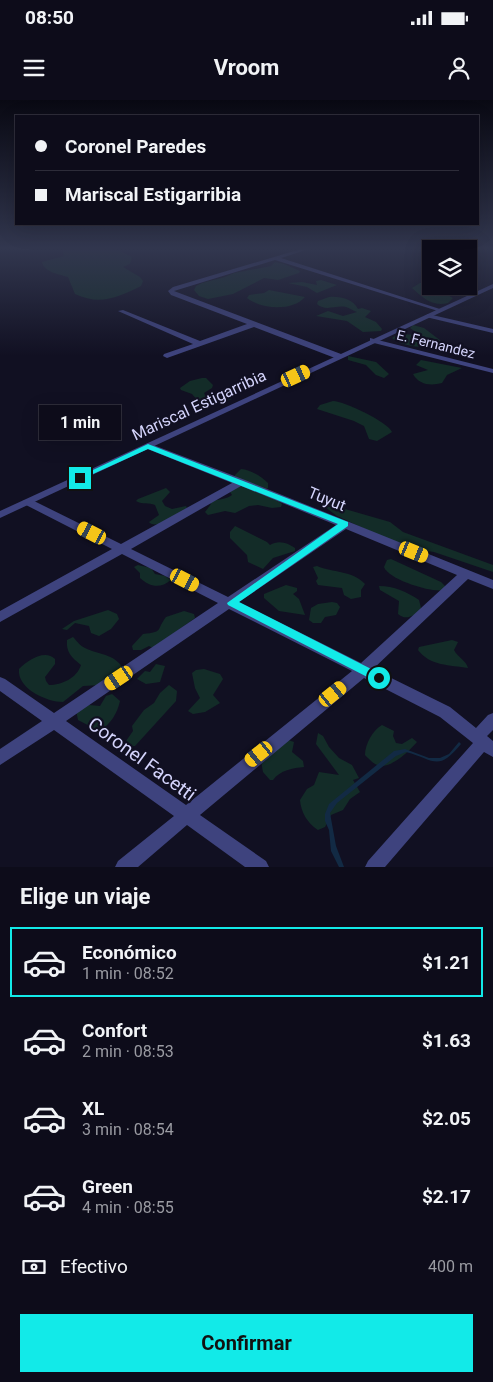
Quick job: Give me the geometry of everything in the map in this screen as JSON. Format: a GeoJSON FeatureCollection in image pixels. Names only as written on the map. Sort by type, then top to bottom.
{"type":"FeatureCollection","features":[{"type":"Feature","properties":{"kind":"street"},"geometry":{"type":"LineString","coordinates":[[186,285],[171,291],[173,294],[338,356]]}},
{"type":"Feature","properties":{"kind":"street"},"geometry":{"type":"LineString","coordinates":[[360,285],[440,310]]}},
{"type":"Feature","properties":{"kind":"street","name":"Mariscal Estigarribia"},"geometry":{"type":"LineString","coordinates":[[0,515],[338,356],[493,286]]}},
{"type":"Feature","properties":{"kind":"street"},"geometry":{"type":"LineString","coordinates":[[482,290],[493,293]]}},
{"type":"Feature","properties":{"kind":"street"},"geometry":{"type":"LineString","coordinates":[[121,311],[200,344]]}},
{"type":"Feature","properties":{"kind":"street"},"geometry":{"type":"LineString","coordinates":[[428,316],[493,331]]}},
{"type":"Feature","properties":{"kind":"street"},"geometry":{"type":"LineString","coordinates":[[167,356],[255,324]]}},
{"type":"Feature","properties":{"kind":"street","name":"E. Fernandez"},"geometry":{"type":"LineString","coordinates":[[373,340],[493,371]]}},
{"type":"Feature","properties":{"kind":"street","name":"Tuyut"},"geometry":{"type":"LineString","coordinates":[[148,446],[493,585]]}},
{"type":"Feature","properties":{"kind":"street"},"geometry":{"type":"LineString","coordinates":[[0,617],[241,482]]}},
{"type":"Feature","properties":{"kind":"street"},"geometry":{"type":"LineString","coordinates":[[28,502],[232,603],[445,712],[485,743]]}},
{"type":"Feature","properties":{"kind":"street"},"geometry":{"type":"LineString","coordinates":[[0,758],[232,603],[345,524]]}},
{"type":"Feature","properties":{"kind":"street"},"geometry":{"type":"LineString","coordinates":[[124,867],[185,814],[363,670],[466,574]]}},
{"type":"Feature","properties":{"kind":"street","name":"Coronel Facetti"},"geometry":{"type":"LineString","coordinates":[[0,683],[260,867]]}},
{"type":"Feature","properties":{"kind":"street"},"geometry":{"type":"LineString","coordinates":[[374,867],[485,743],[493,720]]}},
{"type":"Feature","properties":{"kind":"green space"},"geometry":{"type":"Polygon","coordinates":[[[71,285],[141,285],[125,294],[109,299],[84,298],[75,294],[71,285]]]}},
{"type":"Feature","properties":{"kind":"green space"},"geometry":{"type":"Polygon","coordinates":[[[251,285],[233,294],[208,299],[199,296],[194,290],[196,286],[251,285]]]}},
{"type":"Feature","properties":{"kind":"green space"},"geometry":{"type":"Polygon","coordinates":[[[297,285],[316,285],[337,285],[317,293],[307,287],[297,285]]]}},
{"type":"Feature","properties":{"kind":"green space"},"geometry":{"type":"Polygon","coordinates":[[[422,285],[422,295],[447,295],[453,298],[448,303],[437,304],[420,295],[412,288],[422,285]]]}},
{"type":"Feature","properties":{"kind":"green space"},"geometry":{"type":"Polygon","coordinates":[[[269,290],[305,297],[299,302],[285,307],[260,305],[247,298],[249,295],[264,293],[269,290]]]}},
{"type":"Feature","properties":{"kind":"green space"},"geometry":{"type":"Polygon","coordinates":[[[329,297],[346,299],[358,309],[362,308],[371,311],[365,317],[376,322],[382,329],[381,331],[363,332],[347,321],[316,316],[328,311],[343,316],[357,312],[346,307],[324,308],[317,304],[318,301],[329,297]]]}},
{"type":"Feature","properties":{"kind":"green space"},"geometry":{"type":"Polygon","coordinates":[[[413,325],[424,328],[441,341],[430,346],[416,347],[392,338],[398,334],[420,335],[410,328],[413,325]]]}},
{"type":"Feature","properties":{"kind":"green space"},"geometry":{"type":"Polygon","coordinates":[[[348,356],[376,362],[389,374],[384,378],[376,375],[366,365],[348,360],[348,356]]]}},
{"type":"Feature","properties":{"kind":"green space"},"geometry":{"type":"Polygon","coordinates":[[[421,360],[462,368],[447,375],[442,383],[426,384],[413,374],[428,370],[416,365],[421,360]]]}},
{"type":"Feature","properties":{"kind":"green space"},"geometry":{"type":"Polygon","coordinates":[[[206,378],[213,385],[212,388],[204,393],[207,399],[222,394],[232,399],[219,404],[204,404],[199,402],[192,394],[181,390],[180,388],[190,381],[206,378]]]}},
{"type":"Feature","properties":{"kind":"green space"},"geometry":{"type":"Polygon","coordinates":[[[333,401],[346,404],[365,413],[383,423],[392,432],[377,441],[369,439],[364,426],[317,409],[320,405],[333,401]]]}},
{"type":"Feature","properties":{"kind":"green space"},"geometry":{"type":"Polygon","coordinates":[[[241,469],[256,474],[268,483],[268,488],[260,494],[276,499],[282,504],[281,507],[272,508],[258,505],[249,506],[235,513],[225,511],[208,515],[205,512],[211,504],[210,502],[232,495],[230,492],[235,475],[241,469]]]}},
{"type":"Feature","properties":{"kind":"green space"},"geometry":{"type":"Polygon","coordinates":[[[166,488],[170,492],[162,501],[165,506],[172,509],[186,506],[187,508],[162,523],[153,524],[149,522],[159,515],[155,505],[136,501],[166,488]]]}},
{"type":"Feature","properties":{"kind":"green space"},"geometry":{"type":"Polygon","coordinates":[[[325,507],[338,507],[390,522],[403,532],[493,565],[493,572],[434,552],[414,549],[387,539],[337,516],[325,507]]]}},
{"type":"Feature","properties":{"kind":"green space"},"geometry":{"type":"Polygon","coordinates":[[[235,526],[270,545],[279,542],[289,544],[295,548],[295,551],[273,558],[263,569],[248,562],[247,555],[230,538],[230,532],[235,526]]]}},
{"type":"Feature","properties":{"kind":"green space"},"geometry":{"type":"Polygon","coordinates":[[[391,559],[441,582],[445,586],[444,590],[421,587],[394,577],[384,567],[387,560],[391,559]]]}},
{"type":"Feature","properties":{"kind":"green space"},"geometry":{"type":"Polygon","coordinates":[[[138,565],[151,568],[155,574],[165,576],[171,580],[159,586],[151,585],[140,578],[140,573],[134,567],[138,565]]]}},
{"type":"Feature","properties":{"kind":"green space"},"geometry":{"type":"Polygon","coordinates":[[[317,566],[360,579],[365,584],[361,590],[361,597],[351,599],[344,595],[342,588],[318,585],[316,581],[318,578],[313,567],[317,566]]]}},
{"type":"Feature","properties":{"kind":"green space"},"geometry":{"type":"Polygon","coordinates":[[[286,585],[297,588],[297,591],[293,594],[299,599],[305,615],[279,611],[264,598],[264,594],[286,585]]]}},
{"type":"Feature","properties":{"kind":"green space"},"geometry":{"type":"Polygon","coordinates":[[[379,586],[395,588],[410,594],[419,600],[421,608],[410,617],[401,616],[398,614],[399,601],[380,590],[379,586]]]}},
{"type":"Feature","properties":{"kind":"green space"},"geometry":{"type":"Polygon","coordinates":[[[337,603],[340,607],[336,615],[325,617],[321,623],[313,623],[309,620],[311,608],[318,604],[337,603]]]}},
{"type":"Feature","properties":{"kind":"green space"},"geometry":{"type":"Polygon","coordinates":[[[108,610],[117,614],[119,619],[111,629],[99,636],[91,633],[89,626],[75,623],[67,630],[62,629],[74,621],[108,610]]]}},
{"type":"Feature","properties":{"kind":"green space"},"geometry":{"type":"Polygon","coordinates":[[[184,611],[194,614],[195,618],[153,648],[149,646],[141,650],[133,650],[132,646],[143,634],[159,630],[166,617],[184,611]]]}},
{"type":"Feature","properties":{"kind":"green space"},"geometry":{"type":"Polygon","coordinates":[[[73,637],[83,647],[110,657],[123,668],[101,685],[83,686],[63,702],[49,700],[34,693],[23,683],[19,669],[27,662],[46,655],[55,659],[55,664],[45,677],[49,685],[59,684],[73,677],[81,665],[74,659],[67,648],[67,640],[73,637]]]}},
{"type":"Feature","properties":{"kind":"green space"},"geometry":{"type":"Polygon","coordinates":[[[452,640],[458,642],[454,650],[468,668],[434,662],[418,650],[419,647],[452,640]]]}},
{"type":"Feature","properties":{"kind":"green space"},"geometry":{"type":"Polygon","coordinates":[[[156,664],[165,666],[160,682],[146,684],[137,679],[145,671],[150,672],[156,664]]]}},
{"type":"Feature","properties":{"kind":"green space"},"geometry":{"type":"Polygon","coordinates":[[[204,669],[220,674],[223,679],[213,695],[220,703],[205,712],[193,714],[188,711],[200,698],[195,688],[192,673],[196,670],[204,669]]]}},
{"type":"Feature","properties":{"kind":"green space"},"geometry":{"type":"Polygon","coordinates":[[[169,685],[177,691],[176,701],[135,746],[129,746],[126,741],[133,731],[132,726],[144,710],[154,703],[160,693],[169,685]]]}},
{"type":"Feature","properties":{"kind":"green space"},"geometry":{"type":"Polygon","coordinates":[[[112,694],[120,701],[113,718],[107,725],[99,731],[78,720],[76,710],[89,705],[100,706],[106,696],[112,694]]]}},
{"type":"Feature","properties":{"kind":"green space"},"geometry":{"type":"Polygon","coordinates":[[[382,725],[394,731],[393,736],[396,743],[402,744],[412,738],[417,742],[406,754],[396,761],[379,766],[374,764],[365,755],[366,746],[370,738],[382,725]]]}},
{"type":"Feature","properties":{"kind":"green space"},"geometry":{"type":"Polygon","coordinates":[[[318,733],[323,736],[329,747],[339,758],[352,765],[359,778],[353,780],[360,792],[350,799],[343,810],[331,815],[325,827],[318,830],[305,817],[300,800],[307,789],[314,785],[319,772],[339,775],[316,744],[318,733]]]}},
{"type":"Feature","properties":{"kind":"green space"},"geometry":{"type":"Polygon","coordinates":[[[288,740],[294,742],[292,752],[303,761],[304,767],[287,770],[273,780],[270,780],[263,772],[261,761],[288,740]]]}},
{"type":"Feature","properties":{"kind":"water"},"geometry":{"type":"Polygon","coordinates":[[[459,742],[461,744],[453,753],[441,761],[436,762],[406,752],[396,756],[337,803],[330,813],[336,846],[344,867],[339,867],[331,851],[329,830],[325,821],[325,814],[329,804],[394,751],[405,749],[429,758],[440,758],[449,754],[459,742]]]}},
{"type":"Feature","properties":{"kind":"route"},"geometry":{"type":"LineString","coordinates":[[80,478],[148,446],[345,524],[232,603],[379,678]]}}]}
